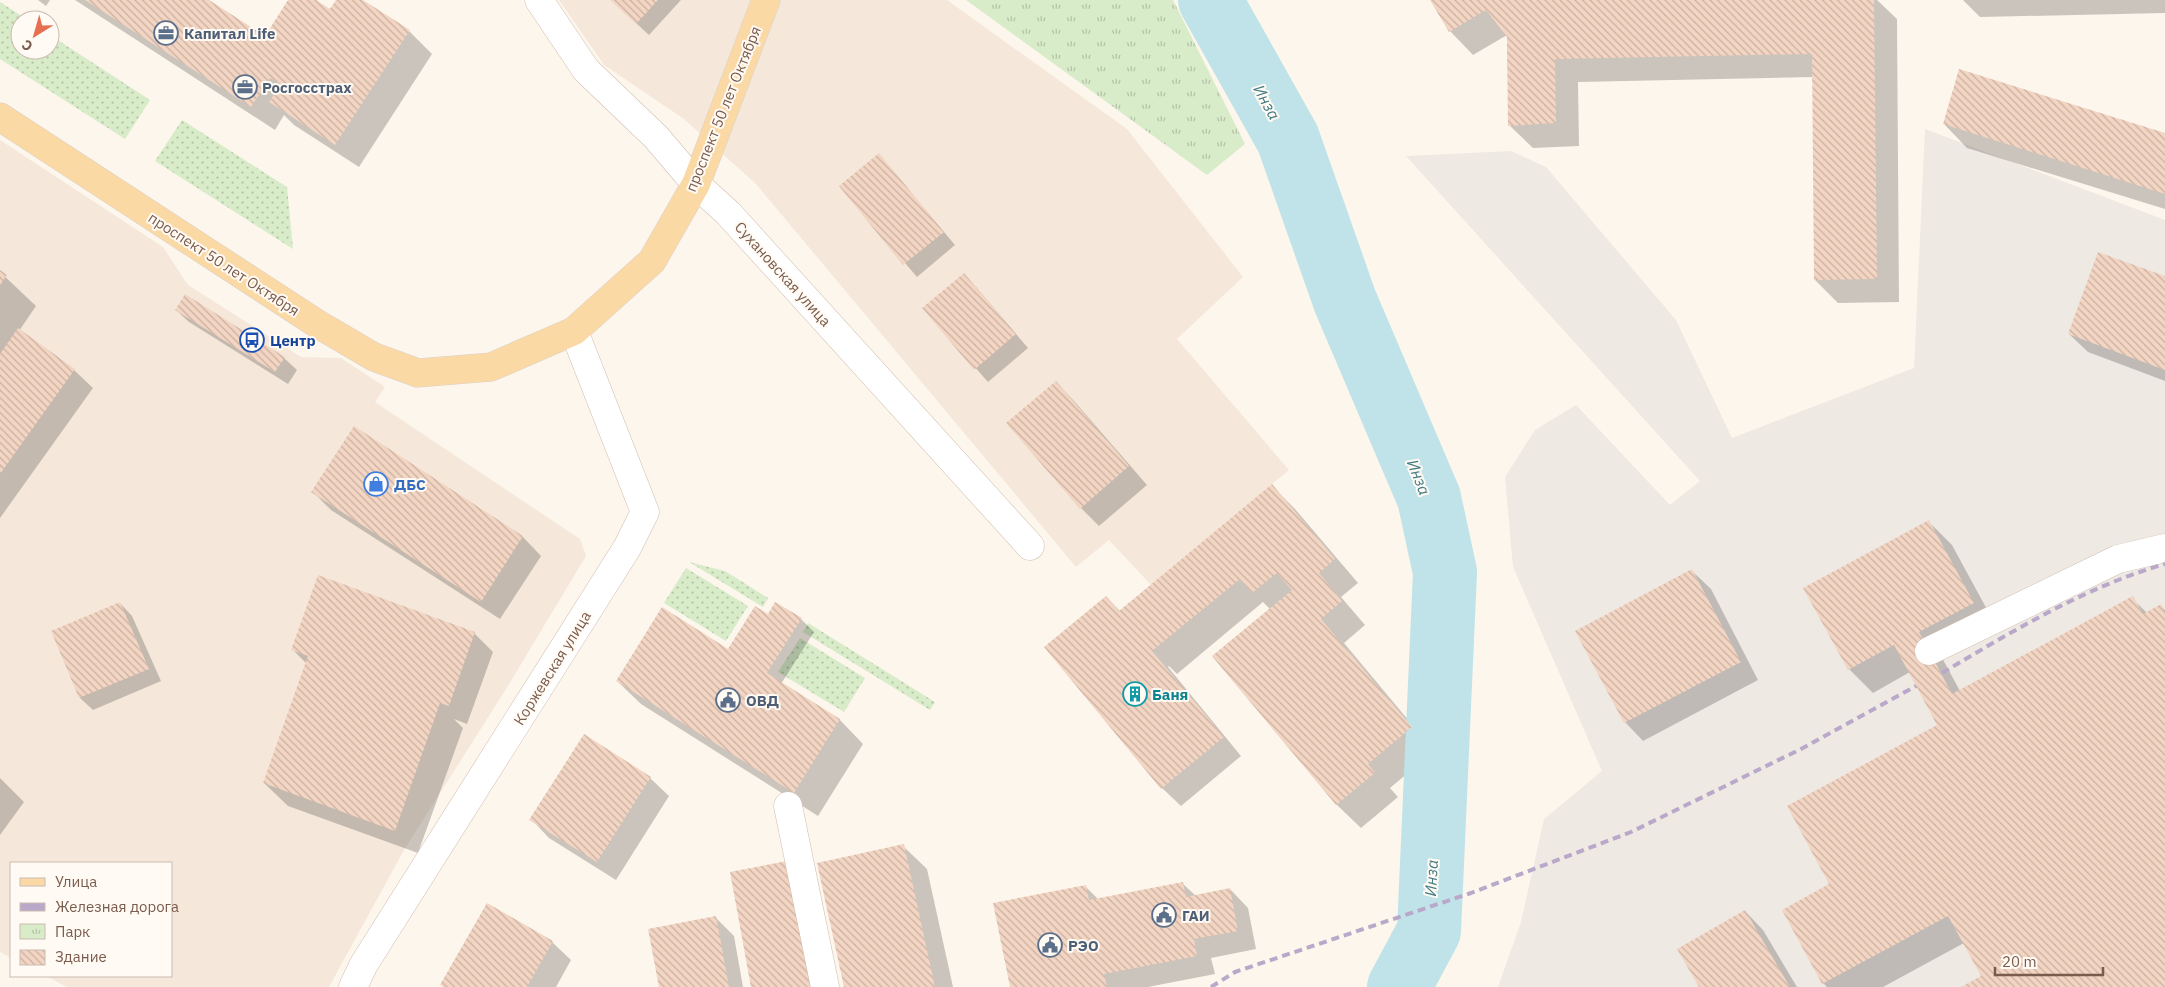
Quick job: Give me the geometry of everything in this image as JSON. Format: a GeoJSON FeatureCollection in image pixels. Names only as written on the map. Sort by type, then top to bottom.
{"type":"FeatureCollection","features":[{"type":"Feature","properties":{"kind":"main road","name":"проспект 50 лет Октября"},"geometry":{"type":"LineString","coordinates":[[0,117],[316,323],[374,357],[418,373],[491,367],[574,331],[652,261],[696,184],[766,0]]}},
{"type":"Feature","properties":{"kind":"street","name":"Сухановская улица"},"geometry":{"type":"LineString","coordinates":[[539,0],[586,70],[656,137],[696,184],[728,213],[1030,546]]}},
{"type":"Feature","properties":{"kind":"street","name":"Коржевская улица"},"geometry":{"type":"LineString","coordinates":[[352,987],[364,964],[627,548],[644,512],[574,331]]}},
{"type":"Feature","properties":{"kind":"street"},"geometry":{"type":"LineString","coordinates":[[1930,651],[2118,559],[2165,548]]}},
{"type":"Feature","properties":{"kind":"street"},"geometry":{"type":"LineString","coordinates":[[788,806],[825,987]]}},
{"type":"Feature","properties":{"kind":"shaded area"},"geometry":{"type":"Polygon","coordinates":[[[559,0],[947,0],[1127,129],[1243,277],[1177,339],[1289,470],[1151,585],[1109,540],[1076,567],[756,184],[684,119],[604,65],[559,0]]]}},
{"type":"Feature","properties":{"kind":"shaded area"},"geometry":{"type":"Polygon","coordinates":[[[1925,129],[2165,220],[2165,987],[1498,987],[1521,922],[1544,819],[1602,771],[1513,567],[1505,477],[1535,430],[1576,405],[1670,505],[1700,481],[1406,156],[1511,151],[1546,167],[1676,320],[1732,438],[1914,368],[1925,129]]]}},
{"type":"Feature","properties":{"kind":"shaded area"},"geometry":{"type":"Polygon","coordinates":[[[0,140],[163,247],[188,285],[301,357],[341,358],[385,387],[375,402],[580,539],[586,556],[506,689],[404,850],[329,987],[67,987],[48,977],[172,977],[172,862],[10,862],[10,957],[0,952],[0,140]]]}},
{"type":"Feature","properties":{"kind":"green space"},"geometry":{"type":"Polygon","coordinates":[[[966,0],[1173,0],[1245,144],[1207,175],[966,0]]]}},
{"type":"Feature","properties":{"kind":"green space"},"geometry":{"type":"Polygon","coordinates":[[[0,2],[12,10],[10,10],[10,60],[60,60],[60,42],[150,100],[125,139],[0,59],[0,2]]]}},
{"type":"Feature","properties":{"kind":"green space"},"geometry":{"type":"Polygon","coordinates":[[[182,120],[287,187],[293,249],[155,161],[182,120]]]}},
{"type":"Feature","properties":{"kind":"green space"},"geometry":{"type":"Polygon","coordinates":[[[689,562],[725,571],[768,598],[763,607],[689,562]]]}},
{"type":"Feature","properties":{"kind":"green space"},"geometry":{"type":"Polygon","coordinates":[[[686,568],[748,606],[726,641],[664,603],[686,568]]]}},
{"type":"Feature","properties":{"kind":"green space"},"geometry":{"type":"Polygon","coordinates":[[[808,623],[935,702],[930,710],[803,632],[808,623]]]}},
{"type":"Feature","properties":{"kind":"green space"},"geometry":{"type":"Polygon","coordinates":[[[800,638],[865,678],[844,712],[778,672],[800,638]]]}},
{"type":"Feature","properties":{"kind":"building"},"geometry":{"type":"Polygon","coordinates":[[[85,0],[209,0],[265,36],[288,0],[316,0],[330,9],[336,0],[363,0],[410,30],[335,145],[269,102],[281,84],[270,78],[251,107],[85,0]]]}},
{"type":"Feature","properties":{"kind":"building"},"geometry":{"type":"Polygon","coordinates":[[[610,0],[658,0],[636,24],[610,0]]]}},
{"type":"Feature","properties":{"kind":"building"},"geometry":{"type":"Polygon","coordinates":[[[1430,0],[1874,0],[1877,279],[1814,280],[1812,54],[1555,59],[1556,123],[1508,126],[1507,37],[1486,10],[1449,32],[1430,0]]]}},
{"type":"Feature","properties":{"kind":"building"},"geometry":{"type":"Polygon","coordinates":[[[1959,69],[2165,133],[2165,194],[1943,124],[1959,69]]]}},
{"type":"Feature","properties":{"kind":"building"},"geometry":{"type":"Polygon","coordinates":[[[879,153],[944,232],[903,265],[839,186],[879,153]]]}},
{"type":"Feature","properties":{"kind":"building"},"geometry":{"type":"Polygon","coordinates":[[[2098,252],[2165,276],[2165,370],[2068,334],[2098,252]]]}},
{"type":"Feature","properties":{"kind":"building"},"geometry":{"type":"Polygon","coordinates":[[[0,270],[7,275],[0,285],[0,270]]]}},
{"type":"Feature","properties":{"kind":"building"},"geometry":{"type":"Polygon","coordinates":[[[964,273],[1016,334],[974,370],[922,308],[964,273]]]}},
{"type":"Feature","properties":{"kind":"building"},"geometry":{"type":"Polygon","coordinates":[[[185,294],[285,357],[275,372],[175,310],[185,294]]]}},
{"type":"Feature","properties":{"kind":"building"},"geometry":{"type":"Polygon","coordinates":[[[18,328],[75,369],[0,474],[0,354],[18,328]]]}},
{"type":"Feature","properties":{"kind":"building"},"geometry":{"type":"Polygon","coordinates":[[[1056,381],[1129,466],[1080,509],[1006,423],[1056,381]]]}},
{"type":"Feature","properties":{"kind":"building"},"geometry":{"type":"Polygon","coordinates":[[[354,426],[523,536],[481,602],[311,492],[354,426]]]}},
{"type":"Feature","properties":{"kind":"building"},"geometry":{"type":"Polygon","coordinates":[[[1272,484],[1335,559],[1319,573],[1342,601],[1321,619],[1412,727],[1368,764],[1375,773],[1336,805],[1212,656],[1292,590],[1277,573],[1252,593],[1240,579],[1152,651],[1224,737],[1161,789],[1044,647],[1106,596],[1119,611],[1272,484]]]}},
{"type":"Feature","properties":{"kind":"building"},"geometry":{"type":"Polygon","coordinates":[[[1929,520],[1974,603],[1919,632],[1952,694],[2133,596],[2143,614],[2161,604],[2165,612],[2165,987],[1961,987],[1981,976],[1948,916],[1822,984],[1782,910],[1829,884],[1787,806],[1937,725],[1894,645],[1848,670],[1803,588],[1929,520]]]}},
{"type":"Feature","properties":{"kind":"building"},"geometry":{"type":"Polygon","coordinates":[[[1692,569],[1741,662],[1624,723],[1575,631],[1692,569]]]}},
{"type":"Feature","properties":{"kind":"building"},"geometry":{"type":"Polygon","coordinates":[[[318,575],[475,632],[449,706],[440,703],[395,831],[263,783],[308,656],[291,650],[318,575]]]}},
{"type":"Feature","properties":{"kind":"building"},"geometry":{"type":"Polygon","coordinates":[[[120,602],[149,669],[79,698],[51,631],[120,602]]]}},
{"type":"Feature","properties":{"kind":"building","name":"ОВД"},"geometry":{"type":"Polygon","coordinates":[[[775,602],[802,618],[767,673],[840,719],[794,793],[616,681],[662,607],[728,649],[755,606],[768,614],[775,602]]]}},
{"type":"Feature","properties":{"kind":"building"},"geometry":{"type":"Polygon","coordinates":[[[584,734],[651,777],[597,862],[529,820],[584,734]]]}},
{"type":"Feature","properties":{"kind":"building"},"geometry":{"type":"Polygon","coordinates":[[[904,844],[935,987],[844,987],[817,863],[904,844]]]}},
{"type":"Feature","properties":{"kind":"building"},"geometry":{"type":"Polygon","coordinates":[[[787,861],[810,987],[751,987],[730,872],[787,861]]]}},
{"type":"Feature","properties":{"kind":"building"},"geometry":{"type":"Polygon","coordinates":[[[1183,882],[1186,897],[1230,888],[1238,931],[1194,939],[1197,956],[1104,974],[1107,987],[1010,987],[993,903],[1086,885],[1089,900],[1183,882]]]}},
{"type":"Feature","properties":{"kind":"building"},"geometry":{"type":"Polygon","coordinates":[[[487,903],[553,941],[527,987],[444,987],[440,985],[487,903]]]}},
{"type":"Feature","properties":{"kind":"building"},"geometry":{"type":"Polygon","coordinates":[[[1745,910],[1790,987],[1699,987],[1677,949],[1745,910]]]}},
{"type":"Feature","properties":{"kind":"building"},"geometry":{"type":"Polygon","coordinates":[[[716,916],[729,987],[659,987],[648,929],[716,916]]]}},
{"type":"Feature","properties":{"kind":"waterway","name":"Инза"},"geometry":{"type":"LineString","coordinates":[[1210,0],[1288,139],[1345,301],[1429,498],[1445,572],[1429,931],[1399,987]]}},
{"type":"Feature","properties":{"kind":"railway"},"geometry":{"type":"LineString","coordinates":[[1942,673],[2050,611],[2106,585],[2165,564]]}},
{"type":"Feature","properties":{"kind":"railway"},"geometry":{"type":"LineString","coordinates":[[1211,987],[1235,972],[1471,893],[1631,832],[1801,749],[1916,686]]}},
{"type":"Feature","properties":{"kind":"place","name":"Капитал Life"},"geometry":{"type":"Point","coordinates":[166,33]}},
{"type":"Feature","properties":{"kind":"place","name":"Росгосстрах"},"geometry":{"type":"Point","coordinates":[245,87]}},
{"type":"Feature","properties":{"kind":"place","name":"Центр"},"geometry":{"type":"Point","coordinates":[252,340]}},
{"type":"Feature","properties":{"kind":"place","name":"ДБС"},"geometry":{"type":"Point","coordinates":[376,484]}},
{"type":"Feature","properties":{"kind":"place","name":"Баня"},"geometry":{"type":"Point","coordinates":[1135,694]}},
{"type":"Feature","properties":{"kind":"place","name":"ОВД"},"geometry":{"type":"Point","coordinates":[728,700]}},
{"type":"Feature","properties":{"kind":"place","name":"ГАИ"},"geometry":{"type":"Point","coordinates":[1164,915]}},
{"type":"Feature","properties":{"kind":"place","name":"РЭО"},"geometry":{"type":"Point","coordinates":[1050,945]}}]}
